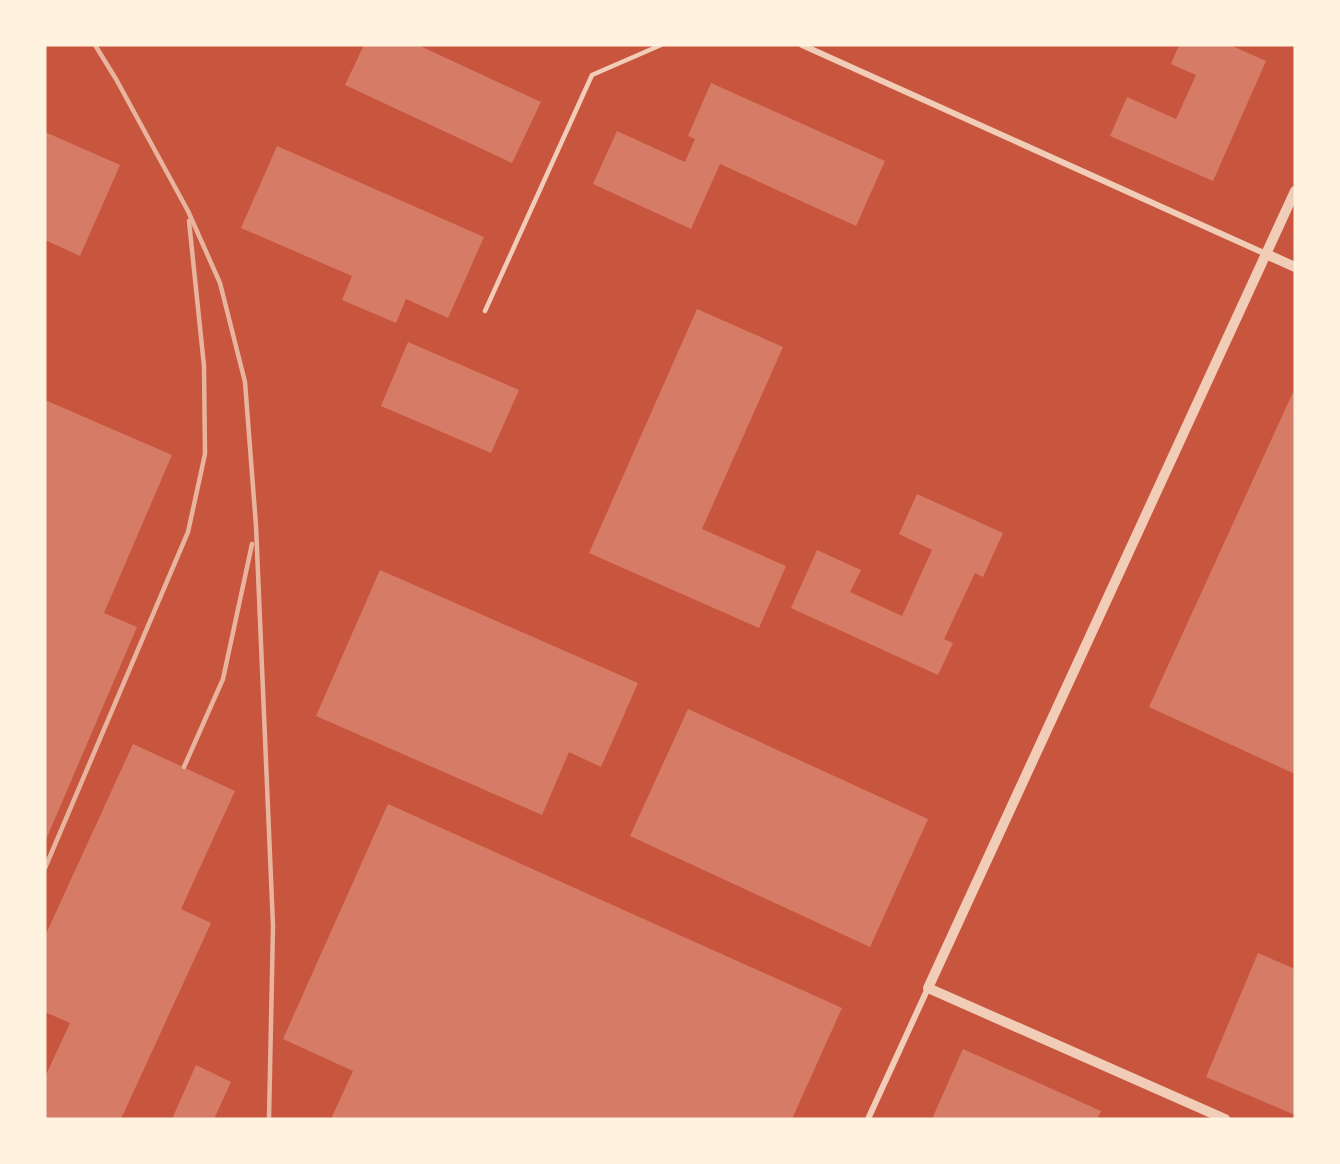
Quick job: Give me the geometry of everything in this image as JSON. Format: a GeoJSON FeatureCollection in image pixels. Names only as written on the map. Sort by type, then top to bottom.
{"type":"FeatureCollection","features":[{"type":"Feature","properties":{"kind":"street"},"geometry":{"type":"LineString","coordinates":[[802,45],[1295,267]]}},
{"type":"Feature","properties":{"kind":"street"},"geometry":{"type":"LineString","coordinates":[[868,1119],[1295,191]]}},
{"type":"Feature","properties":{"kind":"street"},"geometry":{"type":"LineString","coordinates":[[928,988],[1225,1119]]}},
{"type":"Feature","properties":{"kind":"lane"},"geometry":{"type":"LineString","coordinates":[[485,311],[592,75],[660,45]]}},
{"type":"Feature","properties":{"kind":"building"},"geometry":{"type":"Polygon","coordinates":[[[364,45],[418,45],[541,102],[512,163],[345,85],[364,45]]]}},
{"type":"Feature","properties":{"kind":"building"},"geometry":{"type":"Polygon","coordinates":[[[1179,45],[1230,45],[1266,61],[1213,181],[1110,136],[1127,97],[1176,119],[1196,75],[1171,64],[1179,45]]]}},
{"type":"Feature","properties":{"kind":"building"},"geometry":{"type":"Polygon","coordinates":[[[711,83],[885,161],[856,226],[720,164],[691,229],[593,184],[617,131],[685,162],[695,139],[688,136],[711,83]]]}},
{"type":"Feature","properties":{"kind":"building"},"geometry":{"type":"Polygon","coordinates":[[[45,132],[120,165],[80,256],[45,240],[45,132]]]}},
{"type":"Feature","properties":{"kind":"building"},"geometry":{"type":"Polygon","coordinates":[[[277,146],[484,237],[448,318],[406,299],[396,323],[342,300],[352,276],[241,228],[277,146]]]}},
{"type":"Feature","properties":{"kind":"building"},"geometry":{"type":"Polygon","coordinates":[[[697,309],[783,347],[702,529],[786,566],[759,628],[589,553],[697,309]]]}},
{"type":"Feature","properties":{"kind":"building"},"geometry":{"type":"Polygon","coordinates":[[[408,342],[519,390],[491,453],[381,406],[408,342]]]}},
{"type":"Feature","properties":{"kind":"building"},"geometry":{"type":"Polygon","coordinates":[[[1295,388],[1295,774],[1149,707],[1295,388]]]}},
{"type":"Feature","properties":{"kind":"building"},"geometry":{"type":"Polygon","coordinates":[[[45,400],[172,455],[104,613],[137,627],[45,842],[45,400]]]}},
{"type":"Feature","properties":{"kind":"building"},"geometry":{"type":"Polygon","coordinates":[[[917,494],[1003,533],[983,577],[975,573],[944,639],[953,643],[938,675],[791,608],[817,550],[861,570],[850,592],[902,616],[932,550],[899,534],[917,494]]]}},
{"type":"Feature","properties":{"kind":"building"},"geometry":{"type":"Polygon","coordinates":[[[380,570],[638,683],[601,767],[569,752],[542,815],[316,716],[380,570]]]}},
{"type":"Feature","properties":{"kind":"building"},"geometry":{"type":"Polygon","coordinates":[[[688,709],[928,819],[870,947],[630,836],[688,709]]]}},
{"type":"Feature","properties":{"kind":"building"},"geometry":{"type":"Polygon","coordinates":[[[133,744],[235,791],[181,909],[211,923],[121,1119],[45,1119],[45,1077],[70,1023],[45,1012],[45,936],[133,744]]]}},
{"type":"Feature","properties":{"kind":"building"},"geometry":{"type":"Polygon","coordinates":[[[388,804],[842,1008],[792,1119],[331,1119],[353,1071],[283,1039],[388,804]]]}},
{"type":"Feature","properties":{"kind":"building"},"geometry":{"type":"Polygon","coordinates":[[[1258,953],[1295,969],[1295,1115],[1206,1077],[1258,953]]]}},
{"type":"Feature","properties":{"kind":"building"},"geometry":{"type":"Polygon","coordinates":[[[963,1049],[1101,1111],[1097,1119],[932,1119],[963,1049]]]}},
{"type":"Feature","properties":{"kind":"building"},"geometry":{"type":"Polygon","coordinates":[[[196,1065],[231,1082],[214,1119],[172,1119],[196,1065]]]}},
{"type":"Feature","properties":{"kind":"railway"},"geometry":{"type":"LineString","coordinates":[[95,45],[188,211],[220,283],[245,382],[256,526],[273,926],[269,1119]]}},
{"type":"Feature","properties":{"kind":"railway"},"geometry":{"type":"LineString","coordinates":[[45,868],[188,532],[205,454],[204,366],[189,221]]}},
{"type":"Feature","properties":{"kind":"railway"},"geometry":{"type":"LineString","coordinates":[[184,767],[223,679],[252,544]]}}]}
